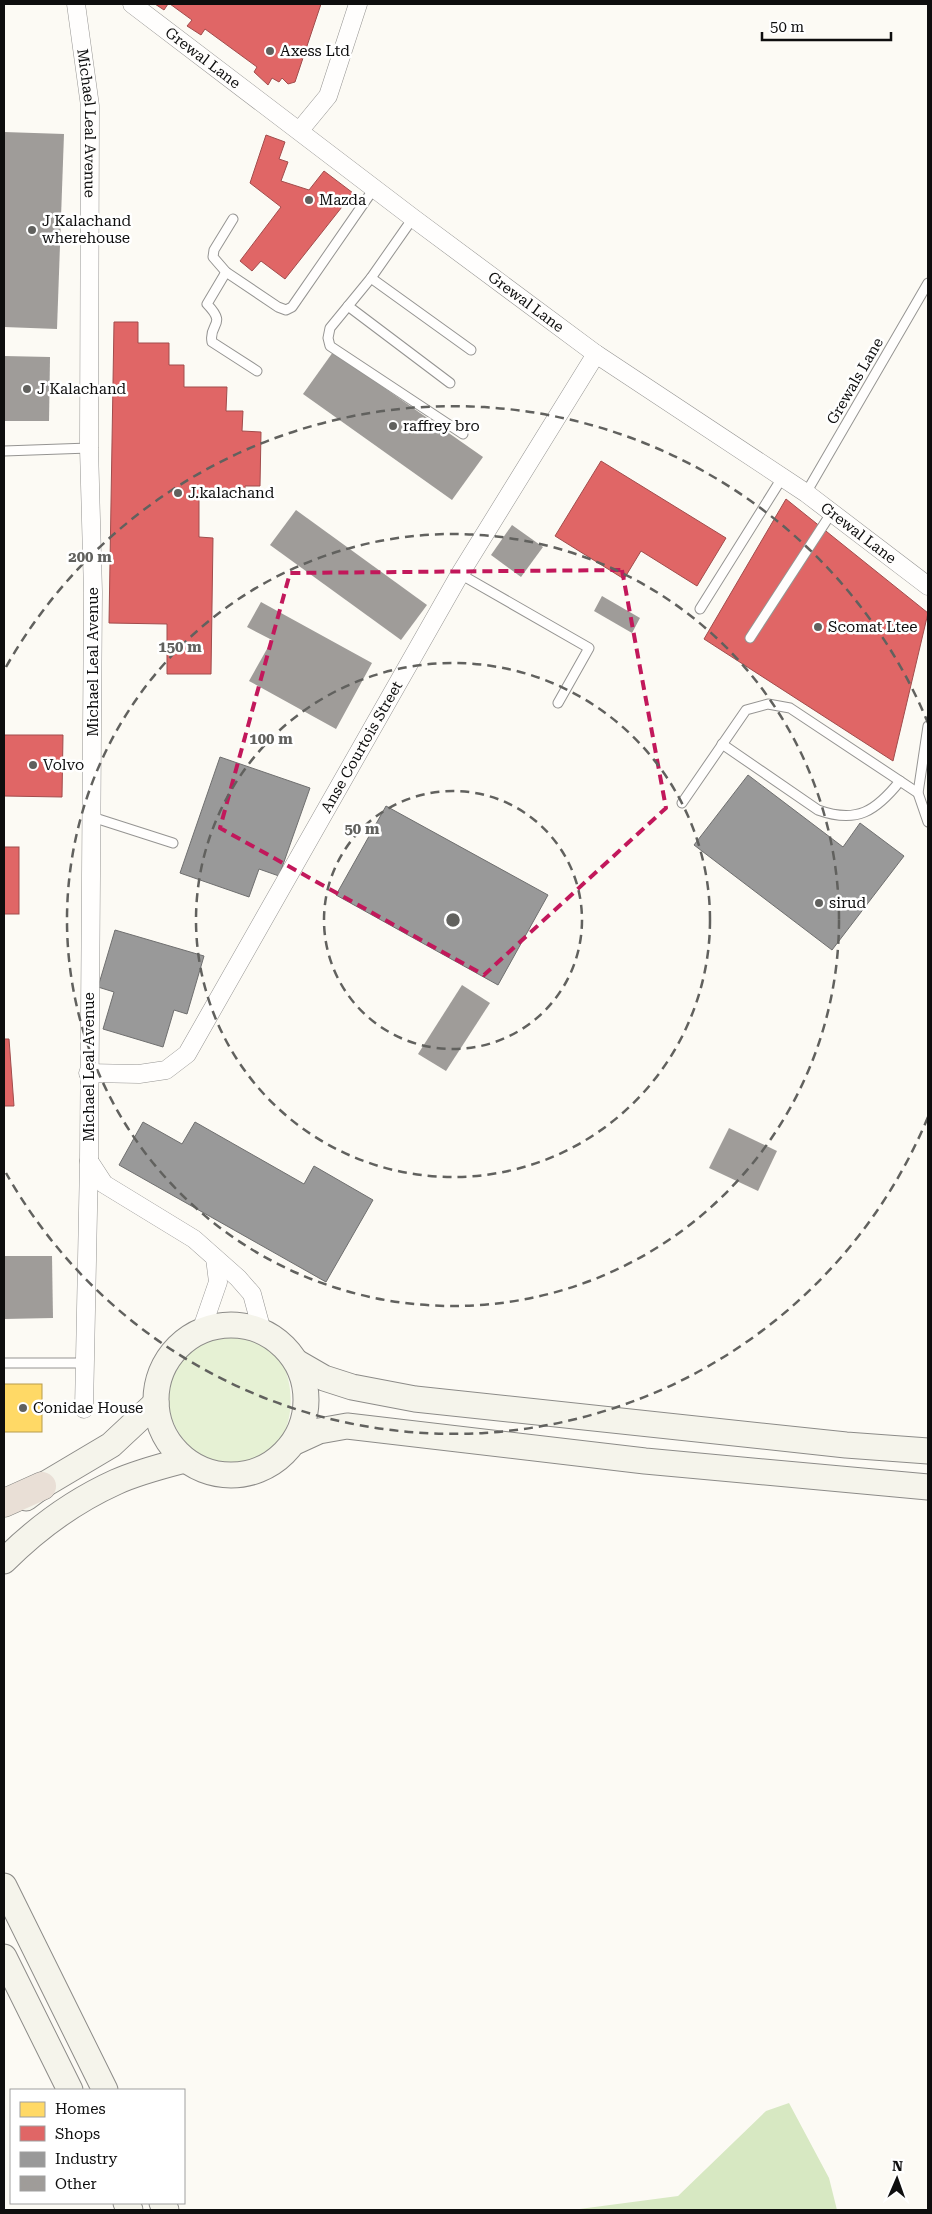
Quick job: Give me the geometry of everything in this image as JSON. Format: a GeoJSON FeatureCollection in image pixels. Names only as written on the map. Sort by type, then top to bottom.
{"type":"FeatureCollection","features":[{"type":"Feature","properties":{"kind":"highway"},"geometry":{"type":"LineString","coordinates":[[4,1503],[42,1486]]}},
{"type":"Feature","properties":{"kind":"street","name":"Michael Leal Avenue"},"geometry":{"type":"LineString","coordinates":[[76,4],[90,106],[89,448],[93,592],[88,1073],[89,1161],[104,1184],[194,1239],[238,1278],[252,1294],[262,1331]]}},
{"type":"Feature","properties":{"kind":"street","name":"Grewal Lane"},"geometry":{"type":"LineString","coordinates":[[132,4],[375,187],[412,218],[596,354],[806,493],[928,586]]}},
{"type":"Feature","properties":{"kind":"street"},"geometry":{"type":"LineString","coordinates":[[300,130],[328,96],[358,4]]}},
{"type":"Feature","properties":{"kind":"street","name":"Anse Courtois Street"},"geometry":{"type":"LineString","coordinates":[[88,1073],[139,1074],[166,1070],[187,1054],[460,574],[596,354]]}},
{"type":"Feature","properties":{"kind":"street"},"geometry":{"type":"LineString","coordinates":[[84,1409],[89,1161]]}},
{"type":"Feature","properties":{"kind":"street"},"geometry":{"type":"LineString","coordinates":[[201,1331],[218,1282],[215,1258]]}},
{"type":"Feature","properties":{"kind":"street"},"geometry":{"type":"LineString","coordinates":[[235,1325],[262,1331],[283,1344],[298,1364],[306,1383],[308,1403],[304,1424],[295,1442],[276,1461],[264,1468],[244,1475],[217,1474],[204,1470],[185,1460],[173,1449],[164,1435],[158,1419],[156,1403],[157,1385],[168,1360],[185,1340],[201,1331],[235,1325]]}},
{"type":"Feature","properties":{"kind":"street"},"geometry":{"type":"LineString","coordinates":[[298,1364],[324,1378],[352,1387],[415,1399],[846,1445],[928,1451]]}},
{"type":"Feature","properties":{"kind":"street"},"geometry":{"type":"LineString","coordinates":[[4,1515],[42,1486],[111,1445],[156,1403]]}},
{"type":"Feature","properties":{"kind":"street"},"geometry":{"type":"LineString","coordinates":[[295,1442],[319,1430],[347,1426],[646,1461],[928,1486]]}},
{"type":"Feature","properties":{"kind":"street"},"geometry":{"type":"LineString","coordinates":[[4,1561],[32,1533],[73,1506],[116,1482],[185,1460]]}},
{"type":"Feature","properties":{"kind":"street"},"geometry":{"type":"LineString","coordinates":[[4,1886],[105,2089]]}},
{"type":"Feature","properties":{"kind":"street"},"geometry":{"type":"LineString","coordinates":[[4,1957],[70,2089]]}},
{"type":"Feature","properties":{"kind":"lane"},"geometry":{"type":"LineString","coordinates":[[234,219],[214,250],[213,258],[226,272],[278,307],[286,310],[292,307],[375,187]]}},
{"type":"Feature","properties":{"kind":"lane"},"geometry":{"type":"LineString","coordinates":[[412,218],[371,278],[330,328],[328,338],[330,346],[462,434]]}},
{"type":"Feature","properties":{"kind":"lane"},"geometry":{"type":"LineString","coordinates":[[226,272],[207,304],[217,318],[211,335],[212,342],[258,371]]}},
{"type":"Feature","properties":{"kind":"lane"},"geometry":{"type":"LineString","coordinates":[[371,278],[471,350]]}},
{"type":"Feature","properties":{"kind":"lane","name":"Grewals Lane"},"geometry":{"type":"LineString","coordinates":[[806,493],[928,283]]}},
{"type":"Feature","properties":{"kind":"lane"},"geometry":{"type":"LineString","coordinates":[[348,306],[450,383]]}},
{"type":"Feature","properties":{"kind":"lane"},"geometry":{"type":"LineString","coordinates":[[4,451],[89,448]]}},
{"type":"Feature","properties":{"kind":"lane"},"geometry":{"type":"LineString","coordinates":[[700,609],[782,478]]}},
{"type":"Feature","properties":{"kind":"lane"},"geometry":{"type":"LineString","coordinates":[[750,638],[832,512]]}},
{"type":"Feature","properties":{"kind":"lane"},"geometry":{"type":"LineString","coordinates":[[460,574],[589,648],[558,703]]}},
{"type":"Feature","properties":{"kind":"lane"},"geometry":{"type":"LineString","coordinates":[[682,804],[746,710],[768,704],[790,708],[918,793]]}},
{"type":"Feature","properties":{"kind":"lane"},"geometry":{"type":"LineString","coordinates":[[928,726],[918,793],[928,822]]}},
{"type":"Feature","properties":{"kind":"lane"},"geometry":{"type":"LineString","coordinates":[[722,744],[818,810],[836,817],[862,814],[884,801],[900,781]]}},
{"type":"Feature","properties":{"kind":"lane"},"geometry":{"type":"LineString","coordinates":[[92,817],[173,844]]}},
{"type":"Feature","properties":{"kind":"lane"},"geometry":{"type":"LineString","coordinates":[[4,1363],[84,1363]]}},
{"type":"Feature","properties":{"kind":"highlighted area"},"geometry":{"type":"Polygon","coordinates":[[[622,570],[666,808],[484,975],[220,828],[290,573],[622,570]]]}},
{"type":"Feature","properties":{"kind":"green space"},"geometry":{"type":"Polygon","coordinates":[[[223,1333],[251,1337],[270,1348],[279,1357],[289,1381],[291,1407],[285,1431],[280,1440],[265,1455],[246,1464],[225,1465],[215,1463],[193,1451],[177,1429],[169,1408],[170,1385],[178,1364],[202,1340],[223,1333]]]}},
{"type":"Feature","properties":{"kind":"green space"},"geometry":{"type":"Polygon","coordinates":[[[789,2103],[829,2178],[837,2210],[572,2210],[678,2196],[766,2111],[789,2103]]]}},
{"type":"Feature","properties":{"kind":"building: Homes","name":"Conidae House"},"geometry":{"type":"Polygon","coordinates":[[[4,1384],[42,1384],[42,1432],[4,1432],[4,1384]]]}},
{"type":"Feature","properties":{"kind":"building: Shops"},"geometry":{"type":"Polygon","coordinates":[[[155,4],[168,4],[164,10],[155,4]]]}},
{"type":"Feature","properties":{"kind":"building: Shops","name":"Axess Ltd"},"geometry":{"type":"Polygon","coordinates":[[[170,4],[321,4],[295,82],[288,84],[282,78],[279,82],[272,78],[268,85],[254,72],[257,67],[205,29],[201,35],[187,26],[192,20],[170,4]]]}},
{"type":"Feature","properties":{"kind":"building: Shops","name":"Mazda"},"geometry":{"type":"Polygon","coordinates":[[[266,135],[285,142],[279,159],[288,162],[281,181],[309,190],[324,171],[353,193],[285,279],[261,261],[252,271],[240,261],[281,207],[250,183],[266,135]]]}},
{"type":"Feature","properties":{"kind":"building: Shops","name":"J.kalachand"},"geometry":{"type":"Polygon","coordinates":[[[114,322],[138,322],[138,343],[169,343],[169,365],[184,365],[184,387],[227,387],[226,411],[243,411],[242,431],[261,432],[260,486],[245,486],[245,499],[199,499],[199,537],[213,538],[211,674],[167,674],[167,624],[109,623],[114,322]]]}},
{"type":"Feature","properties":{"kind":"building: Shops"},"geometry":{"type":"Polygon","coordinates":[[[601,461],[726,538],[697,586],[641,551],[624,579],[555,536],[601,461]]]}},
{"type":"Feature","properties":{"kind":"building: Shops","name":"Scomat Ltee"},"geometry":{"type":"Polygon","coordinates":[[[786,499],[928,613],[893,761],[704,639],[786,499]]]}},
{"type":"Feature","properties":{"kind":"building: Shops","name":"Volvo"},"geometry":{"type":"Polygon","coordinates":[[[4,735],[63,735],[62,797],[4,796],[4,735]]]}},
{"type":"Feature","properties":{"kind":"building: Shops"},"geometry":{"type":"Polygon","coordinates":[[[4,847],[19,847],[19,914],[4,914],[4,847]]]}},
{"type":"Feature","properties":{"kind":"building: Shops"},"geometry":{"type":"Polygon","coordinates":[[[4,1039],[9,1039],[14,1106],[4,1106],[4,1039]]]}},
{"type":"Feature","properties":{"kind":"building: Industry"},"geometry":{"type":"Polygon","coordinates":[[[220,757],[310,788],[279,876],[259,869],[249,897],[180,873],[220,757]]]}},
{"type":"Feature","properties":{"kind":"building: Industry","name":"sirud"},"geometry":{"type":"Polygon","coordinates":[[[748,775],[843,847],[860,823],[904,856],[832,950],[694,845],[748,775]]]}},
{"type":"Feature","properties":{"kind":"building: Industry"},"geometry":{"type":"Polygon","coordinates":[[[386,806],[548,895],[498,985],[336,895],[386,806]]]}},
{"type":"Feature","properties":{"kind":"building: Industry"},"geometry":{"type":"Polygon","coordinates":[[[115,930],[204,956],[187,1014],[174,1010],[163,1047],[103,1029],[114,992],[98,987],[115,930]]]}},
{"type":"Feature","properties":{"kind":"building: Industry"},"geometry":{"type":"Polygon","coordinates":[[[143,1122],[182,1144],[195,1122],[304,1184],[314,1166],[373,1200],[326,1282],[119,1165],[143,1122]]]}},
{"type":"Feature","properties":{"kind":"building: Other","name":"J Kalachand wherehouse"},"geometry":{"type":"Polygon","coordinates":[[[4,132],[64,134],[57,329],[4,327],[4,132]]]}},
{"type":"Feature","properties":{"kind":"building: Other","name":"raffrey bro"},"geometry":{"type":"Polygon","coordinates":[[[333,352],[483,457],[452,500],[303,394],[333,352]]]}},
{"type":"Feature","properties":{"kind":"building: Other","name":"J Kalachand"},"geometry":{"type":"Polygon","coordinates":[[[4,356],[50,357],[49,421],[4,421],[4,356]]]}},
{"type":"Feature","properties":{"kind":"building: Other"},"geometry":{"type":"Polygon","coordinates":[[[296,510],[427,605],[401,640],[270,545],[296,510]]]}},
{"type":"Feature","properties":{"kind":"building: Other"},"geometry":{"type":"Polygon","coordinates":[[[512,525],[543,547],[521,577],[491,555],[512,525]]]}},
{"type":"Feature","properties":{"kind":"building: Other"},"geometry":{"type":"Polygon","coordinates":[[[602,596],[640,618],[632,633],[594,611],[602,596]]]}},
{"type":"Feature","properties":{"kind":"building: Other"},"geometry":{"type":"Polygon","coordinates":[[[261,602],[372,663],[336,729],[249,681],[272,640],[247,627],[261,602]]]}},
{"type":"Feature","properties":{"kind":"building: Other"},"geometry":{"type":"Polygon","coordinates":[[[462,985],[490,1003],[446,1071],[418,1054],[462,985]]]}},
{"type":"Feature","properties":{"kind":"building: Other"},"geometry":{"type":"Polygon","coordinates":[[[729,1128],[777,1151],[758,1191],[709,1168],[729,1128]]]}},
{"type":"Feature","properties":{"kind":"building: Other"},"geometry":{"type":"Polygon","coordinates":[[[4,1256],[52,1256],[53,1318],[4,1319],[4,1256]]]}},
{"type":"Feature","properties":{"kind":"place","name":"Axess Ltd"},"geometry":{"type":"Point","coordinates":[270,51]}},
{"type":"Feature","properties":{"kind":"place","name":"Mazda"},"geometry":{"type":"Point","coordinates":[309,200]}},
{"type":"Feature","properties":{"kind":"place","name":"J Kalachand wherehouse"},"geometry":{"type":"Point","coordinates":[32,230]}},
{"type":"Feature","properties":{"kind":"place","name":"J Kalachand"},"geometry":{"type":"Point","coordinates":[27,389]}},
{"type":"Feature","properties":{"kind":"place","name":"raffrey bro"},"geometry":{"type":"Point","coordinates":[393,426]}},
{"type":"Feature","properties":{"kind":"place","name":"J.kalachand"},"geometry":{"type":"Point","coordinates":[178,493]}},
{"type":"Feature","properties":{"kind":"place","name":"Scomat Ltee"},"geometry":{"type":"Point","coordinates":[818,627]}},
{"type":"Feature","properties":{"kind":"place","name":"Volvo"},"geometry":{"type":"Point","coordinates":[33,765]}},
{"type":"Feature","properties":{"kind":"place","name":"sirud"},"geometry":{"type":"Point","coordinates":[819,903]}},
{"type":"Feature","properties":{"kind":"place","name":"Conidae House"},"geometry":{"type":"Point","coordinates":[23,1408]}}]}
